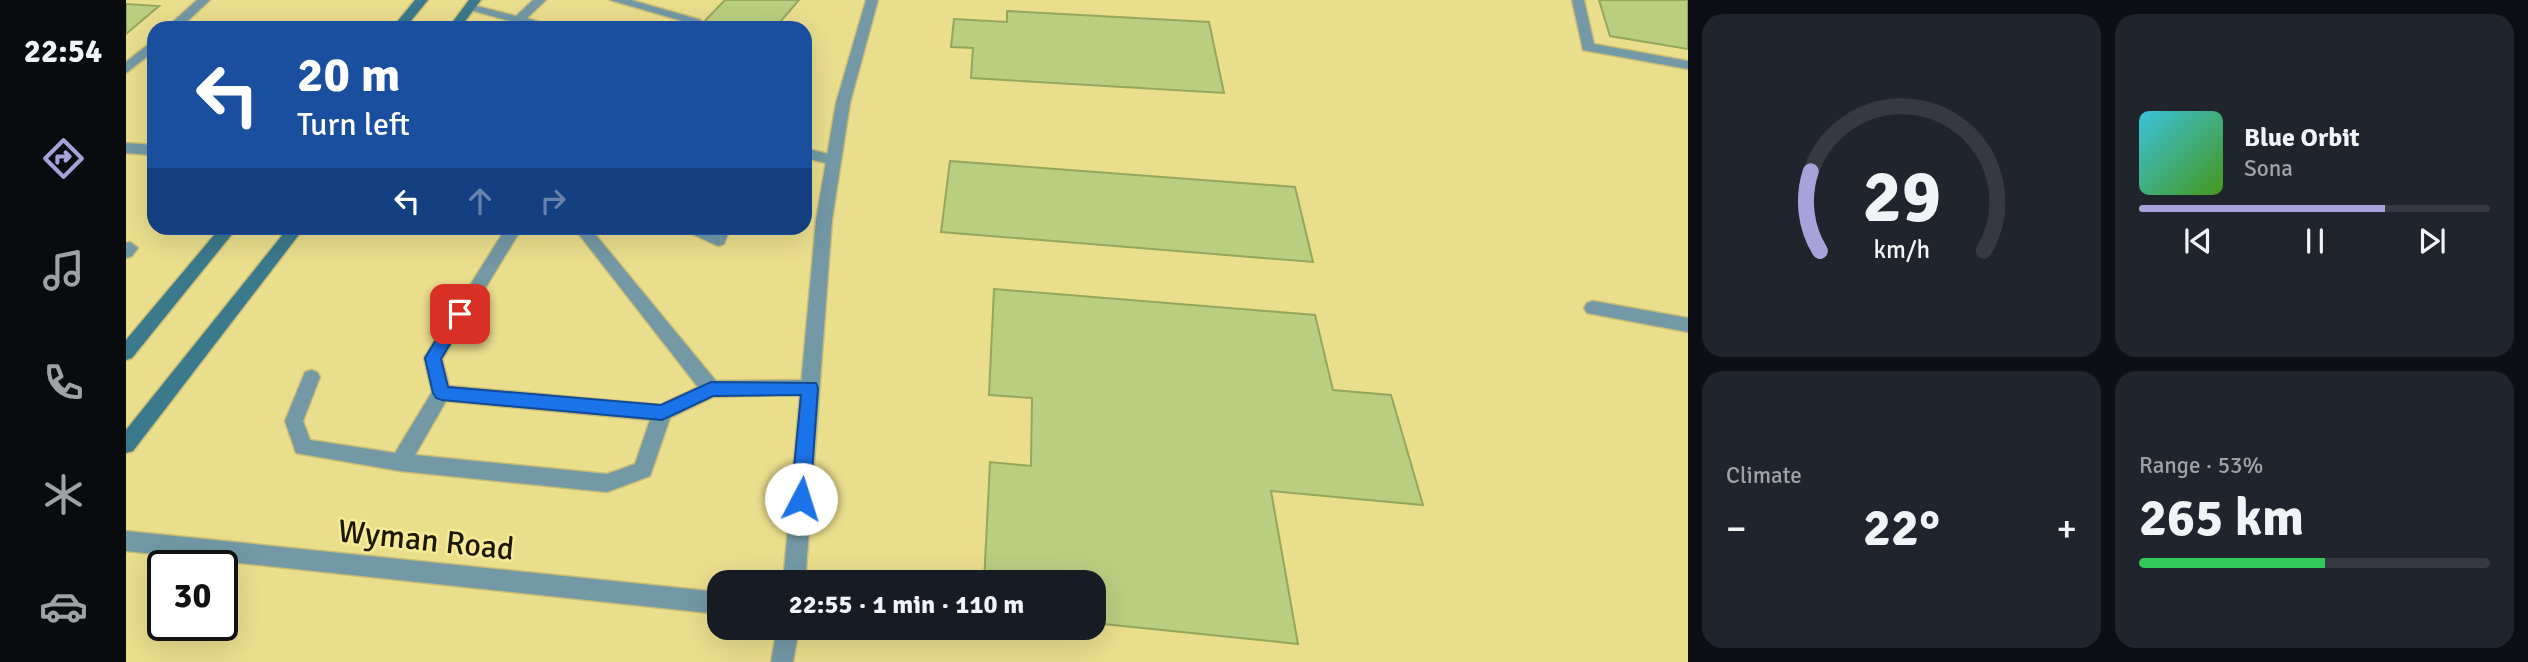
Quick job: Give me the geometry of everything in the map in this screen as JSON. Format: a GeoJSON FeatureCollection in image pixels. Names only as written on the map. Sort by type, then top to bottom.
{"type":"FeatureCollection","features":[{"type":"Feature","properties":{"kind":"main road"},"geometry":{"type":"LineString","coordinates":[[404,21],[422,0]]}},
{"type":"Feature","properties":{"kind":"main road"},"geometry":{"type":"LineString","coordinates":[[459,21],[472,4]]}},
{"type":"Feature","properties":{"kind":"main road"},"geometry":{"type":"LineString","coordinates":[[126,353],[223,235]]}},
{"type":"Feature","properties":{"kind":"main road"},"geometry":{"type":"LineString","coordinates":[[126,445],[291,235]]}},
{"type":"Feature","properties":{"kind":"street"},"geometry":{"type":"LineString","coordinates":[[180,21],[204,0]]}},
{"type":"Feature","properties":{"kind":"street"},"geometry":{"type":"LineString","coordinates":[[518,20],[540,0]]}},
{"type":"Feature","properties":{"kind":"street"},"geometry":{"type":"LineString","coordinates":[[616,0],[694,21]]}},
{"type":"Feature","properties":{"kind":"street"},"geometry":{"type":"LineString","coordinates":[[795,570],[824,220],[843,103],[872,0]]}},
{"type":"Feature","properties":{"kind":"street"},"geometry":{"type":"LineString","coordinates":[[1578,0],[1588,47],[1688,65]]}},
{"type":"Feature","properties":{"kind":"street"},"geometry":{"type":"LineString","coordinates":[[472,4],[522,21]]}},
{"type":"Feature","properties":{"kind":"street"},"geometry":{"type":"LineString","coordinates":[[126,69],[147,50]]}},
{"type":"Feature","properties":{"kind":"street"},"geometry":{"type":"LineString","coordinates":[[126,148],[147,150]]}},
{"type":"Feature","properties":{"kind":"street"},"geometry":{"type":"LineString","coordinates":[[812,155],[834,160]]}},
{"type":"Feature","properties":{"kind":"street"},"geometry":{"type":"LineString","coordinates":[[400,462],[442,393],[433,358],[510,235]]}},
{"type":"Feature","properties":{"kind":"street"},"geometry":{"type":"LineString","coordinates":[[588,235],[711,389]]}},
{"type":"Feature","properties":{"kind":"street"},"geometry":{"type":"LineString","coordinates":[[1593,308],[1688,325]]}},
{"type":"Feature","properties":{"kind":"street"},"geometry":{"type":"LineString","coordinates":[[311,377],[294,421],[303,447],[400,462],[607,483],[643,470],[662,413]]}},
{"type":"Feature","properties":{"kind":"street"},"geometry":{"type":"LineString","coordinates":[[442,393],[662,413],[711,389],[810,388]]}},
{"type":"Feature","properties":{"kind":"street","name":"Wyman Road"},"geometry":{"type":"LineString","coordinates":[[126,541],[707,602]]}},
{"type":"Feature","properties":{"kind":"street"},"geometry":{"type":"LineString","coordinates":[[782,662],[786,640]]}},
{"type":"Feature","properties":{"kind":"building"},"geometry":{"type":"Polygon","coordinates":[[[725,0],[799,0],[781,21],[705,21],[725,0]]]}},
{"type":"Feature","properties":{"kind":"building"},"geometry":{"type":"Polygon","coordinates":[[[1599,0],[1688,0],[1688,49],[1610,36],[1599,0]]]}},
{"type":"Feature","properties":{"kind":"building"},"geometry":{"type":"Polygon","coordinates":[[[126,4],[159,6],[126,34],[126,4]]]}},
{"type":"Feature","properties":{"kind":"building"},"geometry":{"type":"Polygon","coordinates":[[[1007,11],[1209,22],[1224,93],[971,78],[973,48],[951,47],[954,19],[1007,22],[1007,11]]]}},
{"type":"Feature","properties":{"kind":"building"},"geometry":{"type":"Polygon","coordinates":[[[950,161],[1295,187],[1313,262],[941,232],[950,161]]]}},
{"type":"Feature","properties":{"kind":"building"},"geometry":{"type":"Polygon","coordinates":[[[994,289],[1315,315],[1333,390],[1391,395],[1423,505],[1271,491],[1298,644],[1106,624],[1106,570],[985,570],[990,462],[1031,466],[1032,398],[989,395],[994,289]]]}},
{"type":"Feature","properties":{"kind":"route"},"geometry":{"type":"LineString","coordinates":[[460,314],[433,358],[442,393],[662,413],[711,389],[810,388],[801,499]]}}]}
